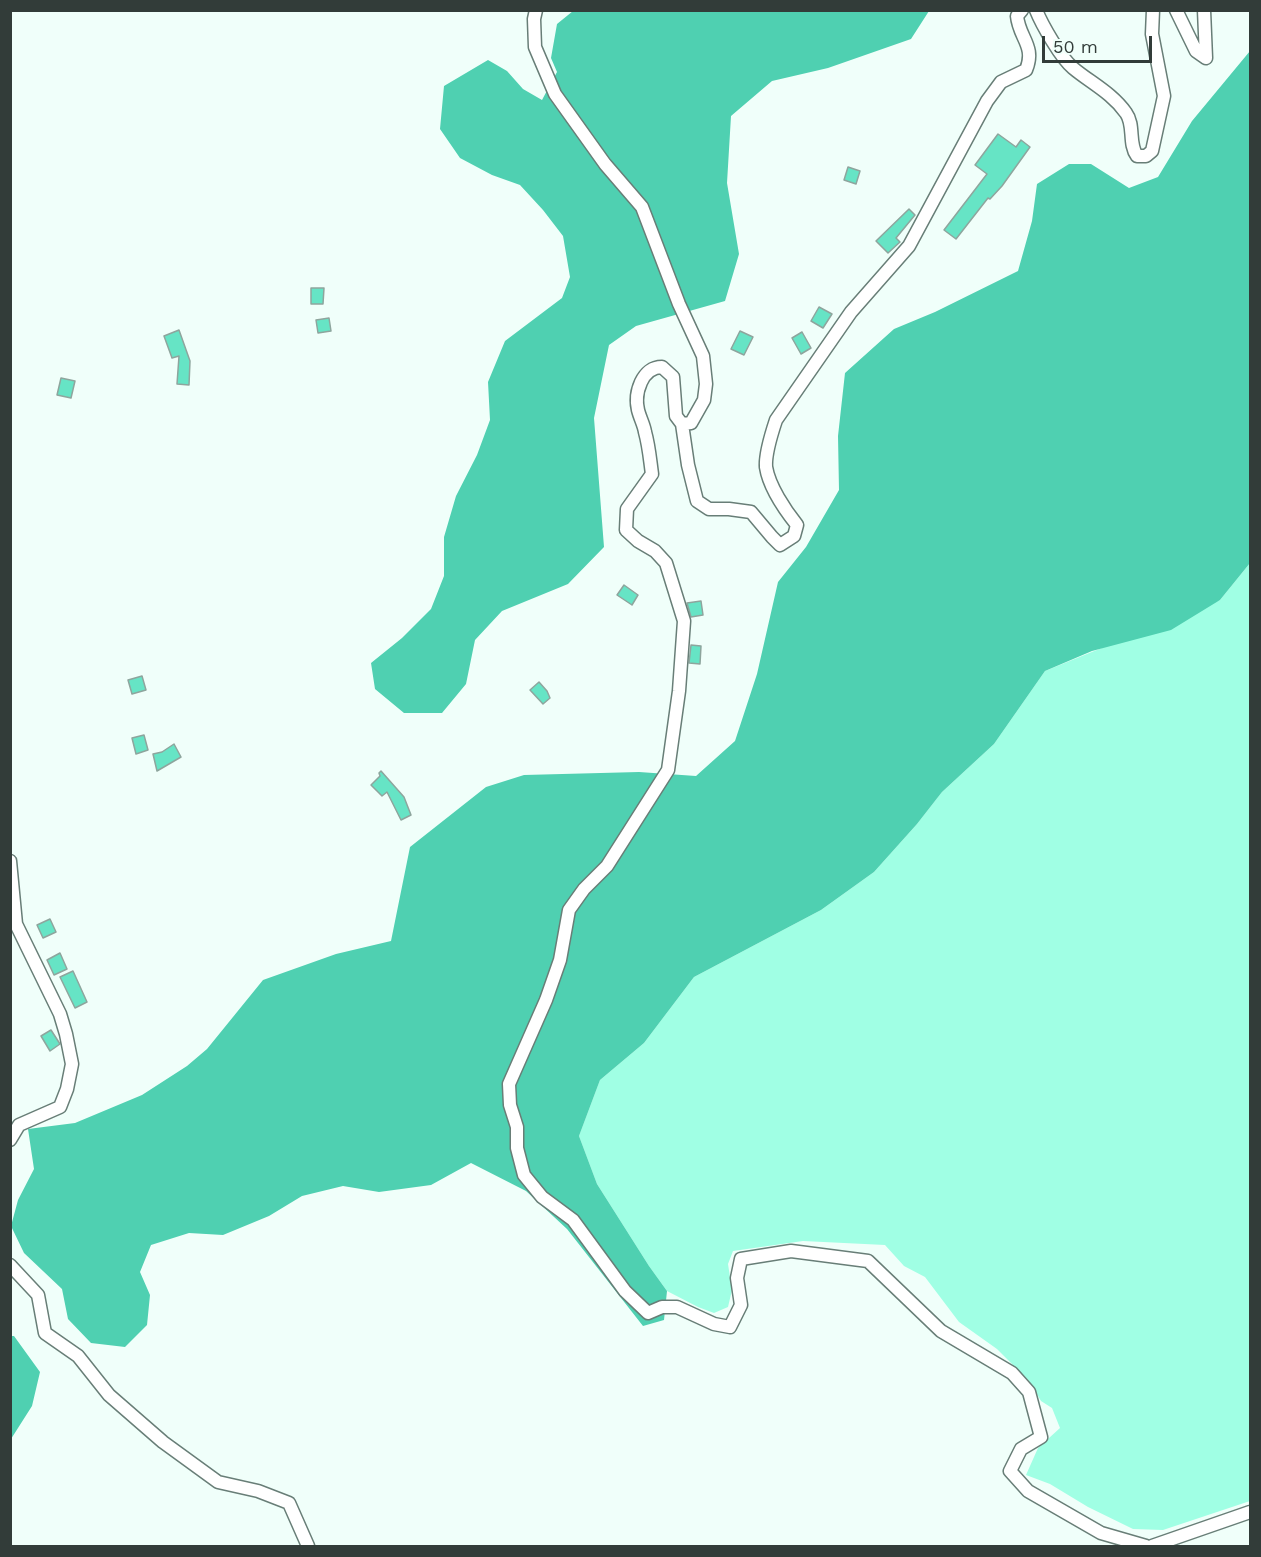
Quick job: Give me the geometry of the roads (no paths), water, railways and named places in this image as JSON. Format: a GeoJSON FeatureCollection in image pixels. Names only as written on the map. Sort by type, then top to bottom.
{"type":"FeatureCollection","features":[{"type":"Feature","properties":{"kind":"street"},"geometry":{"type":"LineString","coordinates":[[536,10],[535,47],[555,94],[605,164],[642,207],[679,304],[703,356],[706,384],[704,400],[691,423],[682,424]]}},
{"type":"Feature","properties":{"kind":"street"},"geometry":{"type":"LineString","coordinates":[[1022,10],[1017,16],[1018,26],[1026,39],[1032,58],[1026,70],[1001,82],[987,100],[909,246],[851,312],[776,420],[766,466],[777,496],[797,525],[794,536],[780,544],[751,512],[709,509],[697,501],[682,424],[676,416],[673,377],[662,367],[655,367],[645,375],[638,391],[637,408],[645,432],[652,474],[627,509],[626,530],[638,541],[655,551],[666,563],[684,621],[679,691],[668,770],[607,866],[584,889],[569,910],[560,960],[546,999],[509,1084],[510,1105],[517,1127],[517,1148],[524,1175],[542,1197],[573,1220],[625,1291],[648,1313],[662,1307],[677,1307],[714,1324],[730,1327],[741,1305],[737,1278],[741,1259],[791,1251],[868,1261],[941,1331],[1012,1373],[1029,1392],[1041,1437],[1021,1449],[1010,1471],[1028,1491],[1101,1533],[1146,1546]]}},
{"type":"Feature","properties":{"kind":"street"},"geometry":{"type":"LineString","coordinates":[[1036,10],[1041,23],[1071,67],[1104,89],[1128,114],[1133,150],[1137,156],[1146,156],[1152,151],[1164,96],[1152,34],[1153,10]]}},
{"type":"Feature","properties":{"kind":"street"},"geometry":{"type":"LineString","coordinates":[[1176,10],[1196,51],[1206,58],[1204,10]]}},
{"type":"Feature","properties":{"kind":"street"},"geometry":{"type":"LineString","coordinates":[[10,861],[16,924],[60,1014],[72,1064],[67,1089],[60,1107],[19,1125],[10,1140]]}},
{"type":"Feature","properties":{"kind":"street"},"geometry":{"type":"LineString","coordinates":[[10,1265],[38,1295],[45,1333],[78,1356],[109,1395],[164,1442],[218,1482],[258,1491],[289,1503],[308,1546]]}},
{"type":"Feature","properties":{"kind":"street"},"geometry":{"type":"LineString","coordinates":[[1152,1546],[1251,1512]]}}]}
